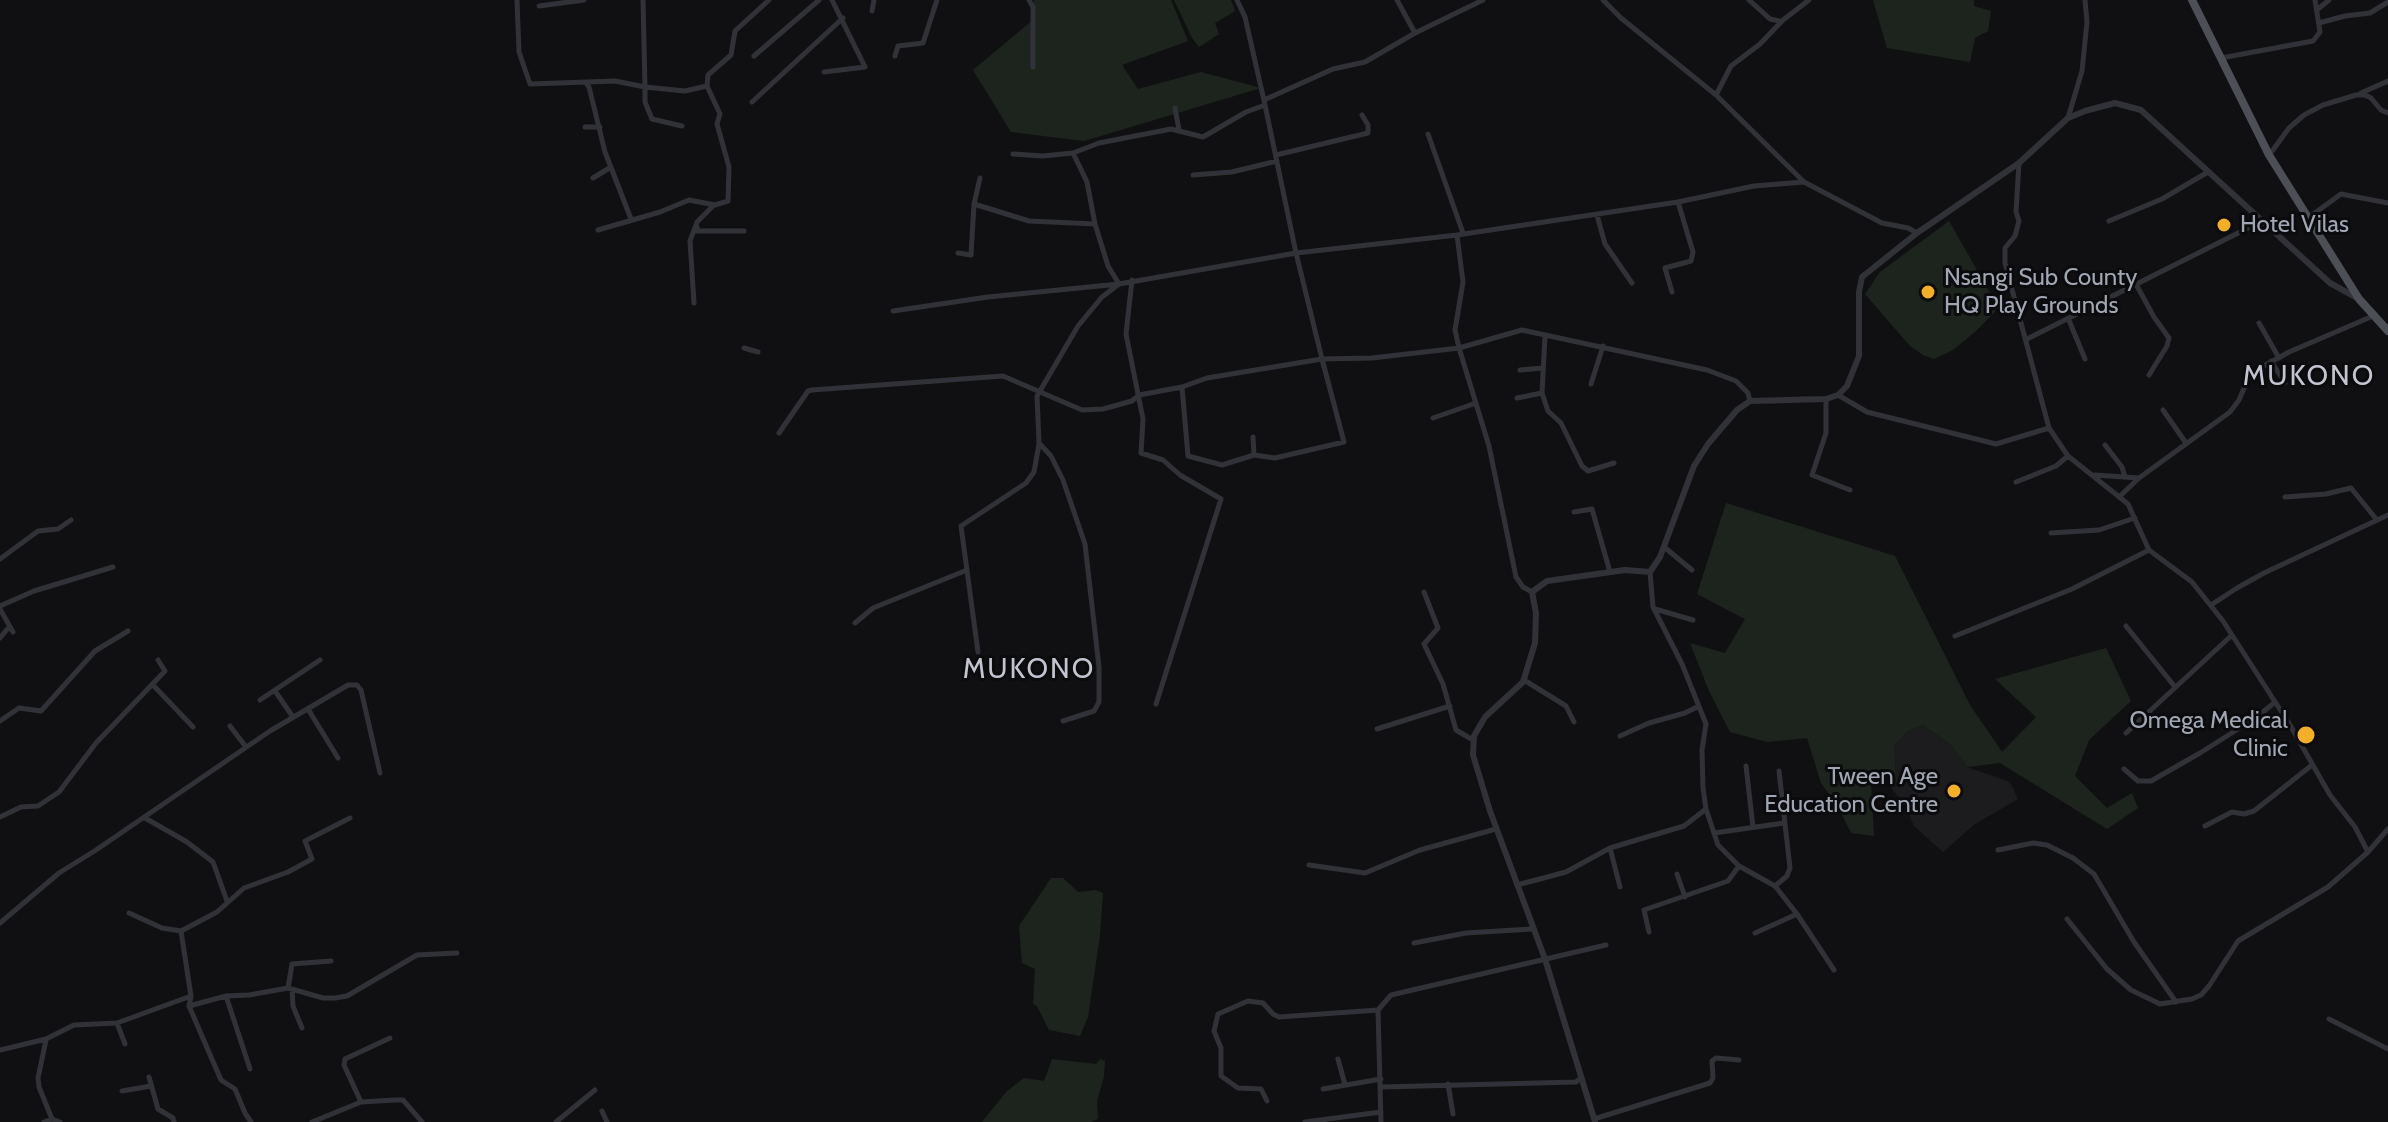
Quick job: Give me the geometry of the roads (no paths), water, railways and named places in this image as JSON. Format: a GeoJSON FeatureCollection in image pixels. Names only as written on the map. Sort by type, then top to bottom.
{"type":"FeatureCollection","features":[{"type":"Feature","properties":{"kind":"main road"},"geometry":{"type":"LineString","coordinates":[[2192,0],[2269,155],[2359,299],[2388,331]]}},
{"type":"Feature","properties":{"kind":"street"},"geometry":{"type":"LineString","coordinates":[[517,0],[519,52],[530,84],[615,81],[685,91],[707,86]]}},
{"type":"Feature","properties":{"kind":"street"},"geometry":{"type":"LineString","coordinates":[[539,6],[584,0]]}},
{"type":"Feature","properties":{"kind":"street"},"geometry":{"type":"LineString","coordinates":[[643,0],[645,102],[652,119],[682,126]]}},
{"type":"Feature","properties":{"kind":"street"},"geometry":{"type":"LineString","coordinates":[[694,303],[690,241],[697,222],[715,205],[728,201],[729,167],[717,124],[720,114],[707,86],[708,75],[731,55],[735,31],[769,0]]}},
{"type":"Feature","properties":{"kind":"street"},"geometry":{"type":"LineString","coordinates":[[754,56],[819,0]]}},
{"type":"Feature","properties":{"kind":"street"},"geometry":{"type":"LineString","coordinates":[[824,72],[865,67],[832,0]]}},
{"type":"Feature","properties":{"kind":"street"},"geometry":{"type":"LineString","coordinates":[[872,11],[874,0]]}},
{"type":"Feature","properties":{"kind":"street"},"geometry":{"type":"LineString","coordinates":[[895,56],[898,46],[923,43],[937,0]]}},
{"type":"Feature","properties":{"kind":"street"},"geometry":{"type":"LineString","coordinates":[[1029,0],[1033,7],[1033,67]]}},
{"type":"Feature","properties":{"kind":"street"},"geometry":{"type":"LineString","coordinates":[[1182,387],[1188,456],[1222,465],[1254,455],[1275,458],[1344,442],[1296,253],[1245,17],[1237,0]]}},
{"type":"Feature","properties":{"kind":"street"},"geometry":{"type":"LineString","coordinates":[[1397,0],[1415,33]]}},
{"type":"Feature","properties":{"kind":"street"},"geometry":{"type":"LineString","coordinates":[[1603,0],[1716,95],[1804,182],[1882,223],[1917,233]]}},
{"type":"Feature","properties":{"kind":"street"},"geometry":{"type":"LineString","coordinates":[[1749,0],[1776,23],[1783,20]]}},
{"type":"Feature","properties":{"kind":"street"},"geometry":{"type":"LineString","coordinates":[[1716,95],[1731,66],[1809,0]]}},
{"type":"Feature","properties":{"kind":"street"},"geometry":{"type":"LineString","coordinates":[[2068,118],[2082,71],[2087,22],[2085,0]]}},
{"type":"Feature","properties":{"kind":"street"},"geometry":{"type":"LineString","coordinates":[[2220,59],[2306,44],[2317,38],[2320,32],[2315,0]]}},
{"type":"Feature","properties":{"kind":"street"},"geometry":{"type":"LineString","coordinates":[[2317,10],[2329,0]]}},
{"type":"Feature","properties":{"kind":"street"},"geometry":{"type":"LineString","coordinates":[[1013,154],[1043,156],[1073,153],[1099,143],[1179,130],[1203,137],[1333,69],[1365,62],[1481,1]]}},
{"type":"Feature","properties":{"kind":"street"},"geometry":{"type":"LineString","coordinates":[[2319,23],[2370,13],[2388,2]]}},
{"type":"Feature","properties":{"kind":"street"},"geometry":{"type":"LineString","coordinates":[[752,102],[843,18]]}},
{"type":"Feature","properties":{"kind":"street"},"geometry":{"type":"LineString","coordinates":[[2269,155],[2289,128],[2304,115],[2388,81]]}},
{"type":"Feature","properties":{"kind":"street"},"geometry":{"type":"LineString","coordinates":[[585,82],[611,167],[631,219]]}},
{"type":"Feature","properties":{"kind":"street"},"geometry":{"type":"LineString","coordinates":[[2356,95],[2371,98],[2388,113]]}},
{"type":"Feature","properties":{"kind":"street"},"geometry":{"type":"LineString","coordinates":[[1834,970],[1775,886],[1739,866],[1718,845],[1706,809],[1702,750],[1706,724],[1682,664],[1654,609],[1650,572],[1664,547],[1694,466],[1708,444],[1737,410],[1750,401],[1826,399],[1838,395],[1847,386],[1859,356],[1859,292],[1862,277],[1917,233],[2019,163],[2068,118],[2103,105],[2134,106],[2330,283],[2359,299]]}},
{"type":"Feature","properties":{"kind":"street"},"geometry":{"type":"LineString","coordinates":[[1175,108],[1179,130]]}},
{"type":"Feature","properties":{"kind":"street"},"geometry":{"type":"LineString","coordinates":[[1193,175],[1232,172],[1368,133],[1368,125],[1362,115]]}},
{"type":"Feature","properties":{"kind":"street"},"geometry":{"type":"LineString","coordinates":[[585,127],[600,127]]}},
{"type":"Feature","properties":{"kind":"street"},"geometry":{"type":"LineString","coordinates":[[1428,134],[1460,234],[1463,282],[1455,330],[1459,348],[1498,482],[1516,577],[1523,587],[1532,592]]}},
{"type":"Feature","properties":{"kind":"street"},"geometry":{"type":"LineString","coordinates":[[1073,153],[1087,182],[1095,224],[1108,266],[1119,284]]}},
{"type":"Feature","properties":{"kind":"street"},"geometry":{"type":"LineString","coordinates":[[2019,163],[2016,212],[2019,221],[2015,236],[2005,248],[2005,263],[2049,428],[2068,456],[2128,504],[2149,550],[2192,582],[2211,605],[2275,702],[2330,795],[2355,827],[2368,852]]}},
{"type":"Feature","properties":{"kind":"street"},"geometry":{"type":"LineString","coordinates":[[593,178],[611,167]]}},
{"type":"Feature","properties":{"kind":"street"},"geometry":{"type":"LineString","coordinates":[[2109,221],[2162,199],[2208,172]]}},
{"type":"Feature","properties":{"kind":"street"},"geometry":{"type":"LineString","coordinates":[[958,253],[971,255],[974,204],[980,178]]}},
{"type":"Feature","properties":{"kind":"street"},"geometry":{"type":"LineString","coordinates":[[893,311],[988,297],[1119,284],[1296,253],[1597,215],[1754,186],[1804,182]]}},
{"type":"Feature","properties":{"kind":"street"},"geometry":{"type":"LineString","coordinates":[[2308,218],[2341,194],[2388,203]]}},
{"type":"Feature","properties":{"kind":"street"},"geometry":{"type":"LineString","coordinates":[[598,230],[689,200],[715,205]]}},
{"type":"Feature","properties":{"kind":"street"},"geometry":{"type":"LineString","coordinates":[[1672,292],[1665,268],[1691,261],[1693,252],[1678,202]]}},
{"type":"Feature","properties":{"kind":"street"},"geometry":{"type":"LineString","coordinates":[[974,204],[1029,221],[1095,224]]}},
{"type":"Feature","properties":{"kind":"street"},"geometry":{"type":"LineString","coordinates":[[1597,215],[1605,244],[1632,283]]}},
{"type":"Feature","properties":{"kind":"street"},"geometry":{"type":"LineString","coordinates":[[2026,340],[2262,221]]}},
{"type":"Feature","properties":{"kind":"street"},"geometry":{"type":"LineString","coordinates":[[697,222],[697,231],[744,231]]}},
{"type":"Feature","properties":{"kind":"street"},"geometry":{"type":"LineString","coordinates":[[1132,280],[1126,334],[1143,419],[1141,453],[1163,460],[1180,475],[1221,499],[1156,704]]}},
{"type":"Feature","properties":{"kind":"street"},"geometry":{"type":"LineString","coordinates":[[978,652],[961,526],[1026,483],[1034,472],[1039,443],[1039,392],[1084,317],[1119,284]]}},
{"type":"Feature","properties":{"kind":"street"},"geometry":{"type":"LineString","coordinates":[[2137,286],[2169,338],[2149,375]]}},
{"type":"Feature","properties":{"kind":"street"},"geometry":{"type":"LineString","coordinates":[[2119,497],[2139,478],[2230,412],[2250,376],[2271,361],[2373,316]]}},
{"type":"Feature","properties":{"kind":"street"},"geometry":{"type":"LineString","coordinates":[[2068,318],[2085,359]]}},
{"type":"Feature","properties":{"kind":"street"},"geometry":{"type":"LineString","coordinates":[[2259,323],[2279,358]]}},
{"type":"Feature","properties":{"kind":"street"},"geometry":{"type":"LineString","coordinates":[[779,433],[808,391],[812,390],[1003,376],[1082,410],[1122,405],[1139,395],[1182,387],[1207,378],[1322,359],[1372,358],[1459,348],[1522,330],[1707,370],[1736,381],[1748,393],[1750,401]]}},
{"type":"Feature","properties":{"kind":"street"},"geometry":{"type":"LineString","coordinates":[[1545,336],[1542,393],[1548,411],[1561,423],[1582,466],[1588,471],[1614,463]]}},
{"type":"Feature","properties":{"kind":"street"},"geometry":{"type":"LineString","coordinates":[[1591,384],[1603,346]]}},
{"type":"Feature","properties":{"kind":"street"},"geometry":{"type":"LineString","coordinates":[[744,348],[758,352]]}},
{"type":"Feature","properties":{"kind":"street"},"geometry":{"type":"LineString","coordinates":[[2271,361],[2285,383]]}},
{"type":"Feature","properties":{"kind":"street"},"geometry":{"type":"LineString","coordinates":[[1520,370],[1543,368]]}},
{"type":"Feature","properties":{"kind":"street"},"geometry":{"type":"LineString","coordinates":[[1517,398],[1542,393]]}},
{"type":"Feature","properties":{"kind":"street"},"geometry":{"type":"LineString","coordinates":[[1838,395],[1867,412],[1996,444],[2049,428]]}},
{"type":"Feature","properties":{"kind":"street"},"geometry":{"type":"LineString","coordinates":[[1826,399],[1826,433],[1812,475],[1850,490]]}},
{"type":"Feature","properties":{"kind":"street"},"geometry":{"type":"LineString","coordinates":[[1433,418],[1476,403]]}},
{"type":"Feature","properties":{"kind":"street"},"geometry":{"type":"LineString","coordinates":[[2163,410],[2186,443]]}},
{"type":"Feature","properties":{"kind":"street"},"geometry":{"type":"LineString","coordinates":[[1253,437],[1254,455]]}},
{"type":"Feature","properties":{"kind":"street"},"geometry":{"type":"LineString","coordinates":[[1039,443],[1051,456],[1063,480],[1085,544],[1099,667],[1099,702],[1094,711],[1063,721]]}},
{"type":"Feature","properties":{"kind":"street"},"geometry":{"type":"LineString","coordinates":[[2105,445],[2122,467],[2125,477]]}},
{"type":"Feature","properties":{"kind":"street"},"geometry":{"type":"LineString","coordinates":[[2016,482],[2056,466],[2068,456]]}},
{"type":"Feature","properties":{"kind":"street"},"geometry":{"type":"LineString","coordinates":[[2094,476],[2139,478]]}},
{"type":"Feature","properties":{"kind":"street"},"geometry":{"type":"LineString","coordinates":[[2285,497],[2326,494],[2351,488],[2377,520]]}},
{"type":"Feature","properties":{"kind":"street"},"geometry":{"type":"LineString","coordinates":[[1574,512],[1592,509],[1610,572]]}},
{"type":"Feature","properties":{"kind":"street"},"geometry":{"type":"LineString","coordinates":[[2211,605],[2250,580],[2388,515]]}},
{"type":"Feature","properties":{"kind":"street"},"geometry":{"type":"LineString","coordinates":[[2051,533],[2099,530],[2135,518]]}},
{"type":"Feature","properties":{"kind":"street"},"geometry":{"type":"LineString","coordinates":[[0,559],[38,531],[58,529],[71,520]]}},
{"type":"Feature","properties":{"kind":"street"},"geometry":{"type":"LineString","coordinates":[[1664,547],[1692,570]]}},
{"type":"Feature","properties":{"kind":"street"},"geometry":{"type":"LineString","coordinates":[[1955,636],[2072,589],[2149,550]]}},
{"type":"Feature","properties":{"kind":"street"},"geometry":{"type":"LineString","coordinates":[[0,638],[11,629],[0,607],[34,591],[113,567]]}},
{"type":"Feature","properties":{"kind":"street"},"geometry":{"type":"LineString","coordinates":[[855,623],[873,608],[967,570]]}},
{"type":"Feature","properties":{"kind":"street"},"geometry":{"type":"LineString","coordinates":[[1532,592],[1547,581],[1625,570],[1650,572]]}},
{"type":"Feature","properties":{"kind":"street"},"geometry":{"type":"LineString","coordinates":[[1424,592],[1438,628],[1424,644],[1450,706],[1456,730],[1473,740]]}},
{"type":"Feature","properties":{"kind":"street"},"geometry":{"type":"LineString","coordinates":[[1532,592],[1536,613],[1535,643],[1524,680],[1485,717],[1473,740],[1473,755],[1496,829],[1545,959],[1595,1120],[1710,1083],[1713,1078],[1712,1061],[1716,1058],[1739,1060]]}},
{"type":"Feature","properties":{"kind":"street"},"geometry":{"type":"LineString","coordinates":[[1654,609],[1693,620]]}},
{"type":"Feature","properties":{"kind":"street"},"geometry":{"type":"LineString","coordinates":[[2126,626],[2175,687]]}},
{"type":"Feature","properties":{"kind":"street"},"geometry":{"type":"LineString","coordinates":[[0,721],[19,708],[41,711],[95,651],[128,631]]}},
{"type":"Feature","properties":{"kind":"street"},"geometry":{"type":"LineString","coordinates":[[2126,733],[2232,635]]}},
{"type":"Feature","properties":{"kind":"street"},"geometry":{"type":"LineString","coordinates":[[0,817],[21,807],[38,806],[59,792],[96,743],[165,671],[158,660]]}},
{"type":"Feature","properties":{"kind":"street"},"geometry":{"type":"LineString","coordinates":[[260,700],[320,660]]}},
{"type":"Feature","properties":{"kind":"street"},"geometry":{"type":"LineString","coordinates":[[1524,680],[1566,706],[1574,722]]}},
{"type":"Feature","properties":{"kind":"street"},"geometry":{"type":"LineString","coordinates":[[153,685],[193,727]]}},
{"type":"Feature","properties":{"kind":"street"},"geometry":{"type":"LineString","coordinates":[[0,923],[59,873],[246,747],[348,685],[357,685],[361,690],[380,773]]}},
{"type":"Feature","properties":{"kind":"street"},"geometry":{"type":"LineString","coordinates":[[275,691],[293,717]]}},
{"type":"Feature","properties":{"kind":"street"},"geometry":{"type":"LineString","coordinates":[[2124,769],[2138,781],[2151,781],[2211,746],[2275,702]]}},
{"type":"Feature","properties":{"kind":"street"},"geometry":{"type":"LineString","coordinates":[[1377,729],[1450,706]]}},
{"type":"Feature","properties":{"kind":"street"},"geometry":{"type":"LineString","coordinates":[[1620,736],[1699,706]]}},
{"type":"Feature","properties":{"kind":"street"},"geometry":{"type":"LineString","coordinates":[[308,709],[338,758]]}},
{"type":"Feature","properties":{"kind":"street"},"geometry":{"type":"LineString","coordinates":[[230,726],[246,747]]}},
{"type":"Feature","properties":{"kind":"street"},"geometry":{"type":"LineString","coordinates":[[2205,826],[2232,812],[2244,814],[2254,811],[2312,765]]}},
{"type":"Feature","properties":{"kind":"street"},"geometry":{"type":"LineString","coordinates":[[1746,766],[1753,827]]}},
{"type":"Feature","properties":{"kind":"street"},"geometry":{"type":"LineString","coordinates":[[1775,886],[1787,876],[1790,868],[1779,771]]}},
{"type":"Feature","properties":{"kind":"street"},"geometry":{"type":"LineString","coordinates":[[1517,886],[1566,872],[1610,848],[1684,826],[1706,809]]}},
{"type":"Feature","properties":{"kind":"street"},"geometry":{"type":"LineString","coordinates":[[144,818],[187,842],[213,862],[227,901]]}},
{"type":"Feature","properties":{"kind":"street"},"geometry":{"type":"LineString","coordinates":[[129,913],[162,928],[181,931],[217,912],[244,888],[288,872],[312,859],[305,841],[350,818]]}},
{"type":"Feature","properties":{"kind":"street"},"geometry":{"type":"LineString","coordinates":[[1714,833],[1784,823]]}},
{"type":"Feature","properties":{"kind":"street"},"geometry":{"type":"LineString","coordinates":[[1309,865],[1365,873],[1420,850],[1496,829]]}},
{"type":"Feature","properties":{"kind":"street"},"geometry":{"type":"LineString","coordinates":[[2067,919],[2107,969],[2131,990],[2152,1002],[2177,1003],[2201,995],[2238,941],[2328,887],[2368,852],[2388,829]]}},
{"type":"Feature","properties":{"kind":"street"},"geometry":{"type":"LineString","coordinates":[[1998,850],[2033,843],[2047,845],[2073,858],[2094,874],[2134,942],[2177,1003]]}},
{"type":"Feature","properties":{"kind":"street"},"geometry":{"type":"LineString","coordinates":[[1610,848],[1620,887]]}},
{"type":"Feature","properties":{"kind":"street"},"geometry":{"type":"LineString","coordinates":[[1649,932],[1644,910],[1728,881],[1739,866]]}},
{"type":"Feature","properties":{"kind":"street"},"geometry":{"type":"LineString","coordinates":[[1677,874],[1685,897]]}},
{"type":"Feature","properties":{"kind":"street"},"geometry":{"type":"LineString","coordinates":[[1755,933],[1797,914]]}},
{"type":"Feature","properties":{"kind":"street"},"geometry":{"type":"LineString","coordinates":[[1414,943],[1466,933],[1532,929]]}},
{"type":"Feature","properties":{"kind":"street"},"geometry":{"type":"LineString","coordinates":[[181,931],[191,996],[189,1006],[221,1080],[235,1089],[251,1122]]}},
{"type":"Feature","properties":{"kind":"street"},"geometry":{"type":"LineString","coordinates":[[1381,1122],[1378,1010],[1391,995],[1606,945]]}},
{"type":"Feature","properties":{"kind":"street"},"geometry":{"type":"LineString","coordinates":[[189,1006],[226,996],[290,989],[323,998],[347,996],[417,955],[457,953]]}},
{"type":"Feature","properties":{"kind":"street"},"geometry":{"type":"LineString","coordinates":[[302,1028],[290,989],[292,964],[331,961]]}},
{"type":"Feature","properties":{"kind":"street"},"geometry":{"type":"LineString","coordinates":[[0,1050],[46,1039],[74,1025],[117,1023],[191,996]]}},
{"type":"Feature","properties":{"kind":"street"},"geometry":{"type":"LineString","coordinates":[[226,996],[250,1069]]}},
{"type":"Feature","properties":{"kind":"street"},"geometry":{"type":"LineString","coordinates":[[1267,1101],[1261,1089],[1238,1088],[1221,1076],[1221,1048],[1214,1031],[1218,1014],[1248,1001],[1263,1003],[1279,1017],[1378,1010]]}},
{"type":"Feature","properties":{"kind":"street"},"geometry":{"type":"LineString","coordinates":[[2329,1019],[2388,1049]]}},
{"type":"Feature","properties":{"kind":"street"},"geometry":{"type":"LineString","coordinates":[[117,1023],[125,1044]]}},
{"type":"Feature","properties":{"kind":"street"},"geometry":{"type":"LineString","coordinates":[[361,1102],[344,1065],[345,1059],[390,1038]]}},
{"type":"Feature","properties":{"kind":"street"},"geometry":{"type":"LineString","coordinates":[[46,1039],[38,1078],[52,1119]]}},
{"type":"Feature","properties":{"kind":"street"},"geometry":{"type":"LineString","coordinates":[[1338,1059],[1346,1086]]}},
{"type":"Feature","properties":{"kind":"street"},"geometry":{"type":"LineString","coordinates":[[149,1077],[158,1109],[173,1118],[174,1122]]}},
{"type":"Feature","properties":{"kind":"street"},"geometry":{"type":"LineString","coordinates":[[1382,1087],[1576,1082],[1581,1078]]}},
{"type":"Feature","properties":{"kind":"street"},"geometry":{"type":"LineString","coordinates":[[1323,1089],[1381,1079]]}},
{"type":"Feature","properties":{"kind":"street"},"geometry":{"type":"LineString","coordinates":[[1448,1084],[1453,1114]]}},
{"type":"Feature","properties":{"kind":"street"},"geometry":{"type":"LineString","coordinates":[[122,1091],[151,1086]]}},
{"type":"Feature","properties":{"kind":"street"},"geometry":{"type":"LineString","coordinates":[[556,1122],[595,1090]]}},
{"type":"Feature","properties":{"kind":"street"},"geometry":{"type":"LineString","coordinates":[[312,1122],[361,1102],[403,1100],[422,1122]]}},
{"type":"Feature","properties":{"kind":"street"},"geometry":{"type":"LineString","coordinates":[[602,1111],[607,1122]]}},
{"type":"Feature","properties":{"kind":"street"},"geometry":{"type":"LineString","coordinates":[[1305,1122],[1381,1112]]}},
{"type":"Feature","properties":{"kind":"street"},"geometry":{"type":"LineString","coordinates":[[44,1122],[52,1119],[60,1122]]}},
{"type":"Feature","properties":{"kind":"place","name":"Hotel Vilas"},"geometry":{"type":"Point","coordinates":[2224,225]}},
{"type":"Feature","properties":{"kind":"place","name":"Nsangi Sub County HQ Play Grounds"},"geometry":{"type":"Point","coordinates":[1928,292]}},
{"type":"Feature","properties":{"kind":"place","name":"Omega Medical Clinic"},"geometry":{"type":"Point","coordinates":[2306,735]}},
{"type":"Feature","properties":{"kind":"place","name":"Tween Age Education Centre"},"geometry":{"type":"Point","coordinates":[1954,791]}},
{"type":"Feature","properties":{"kind":"district","name":"MUKONO"},"geometry":{"type":"Point","coordinates":[2309,377]}},
{"type":"Feature","properties":{"kind":"district","name":"MUKONO"},"geometry":{"type":"Point","coordinates":[1029,670]}}]}
